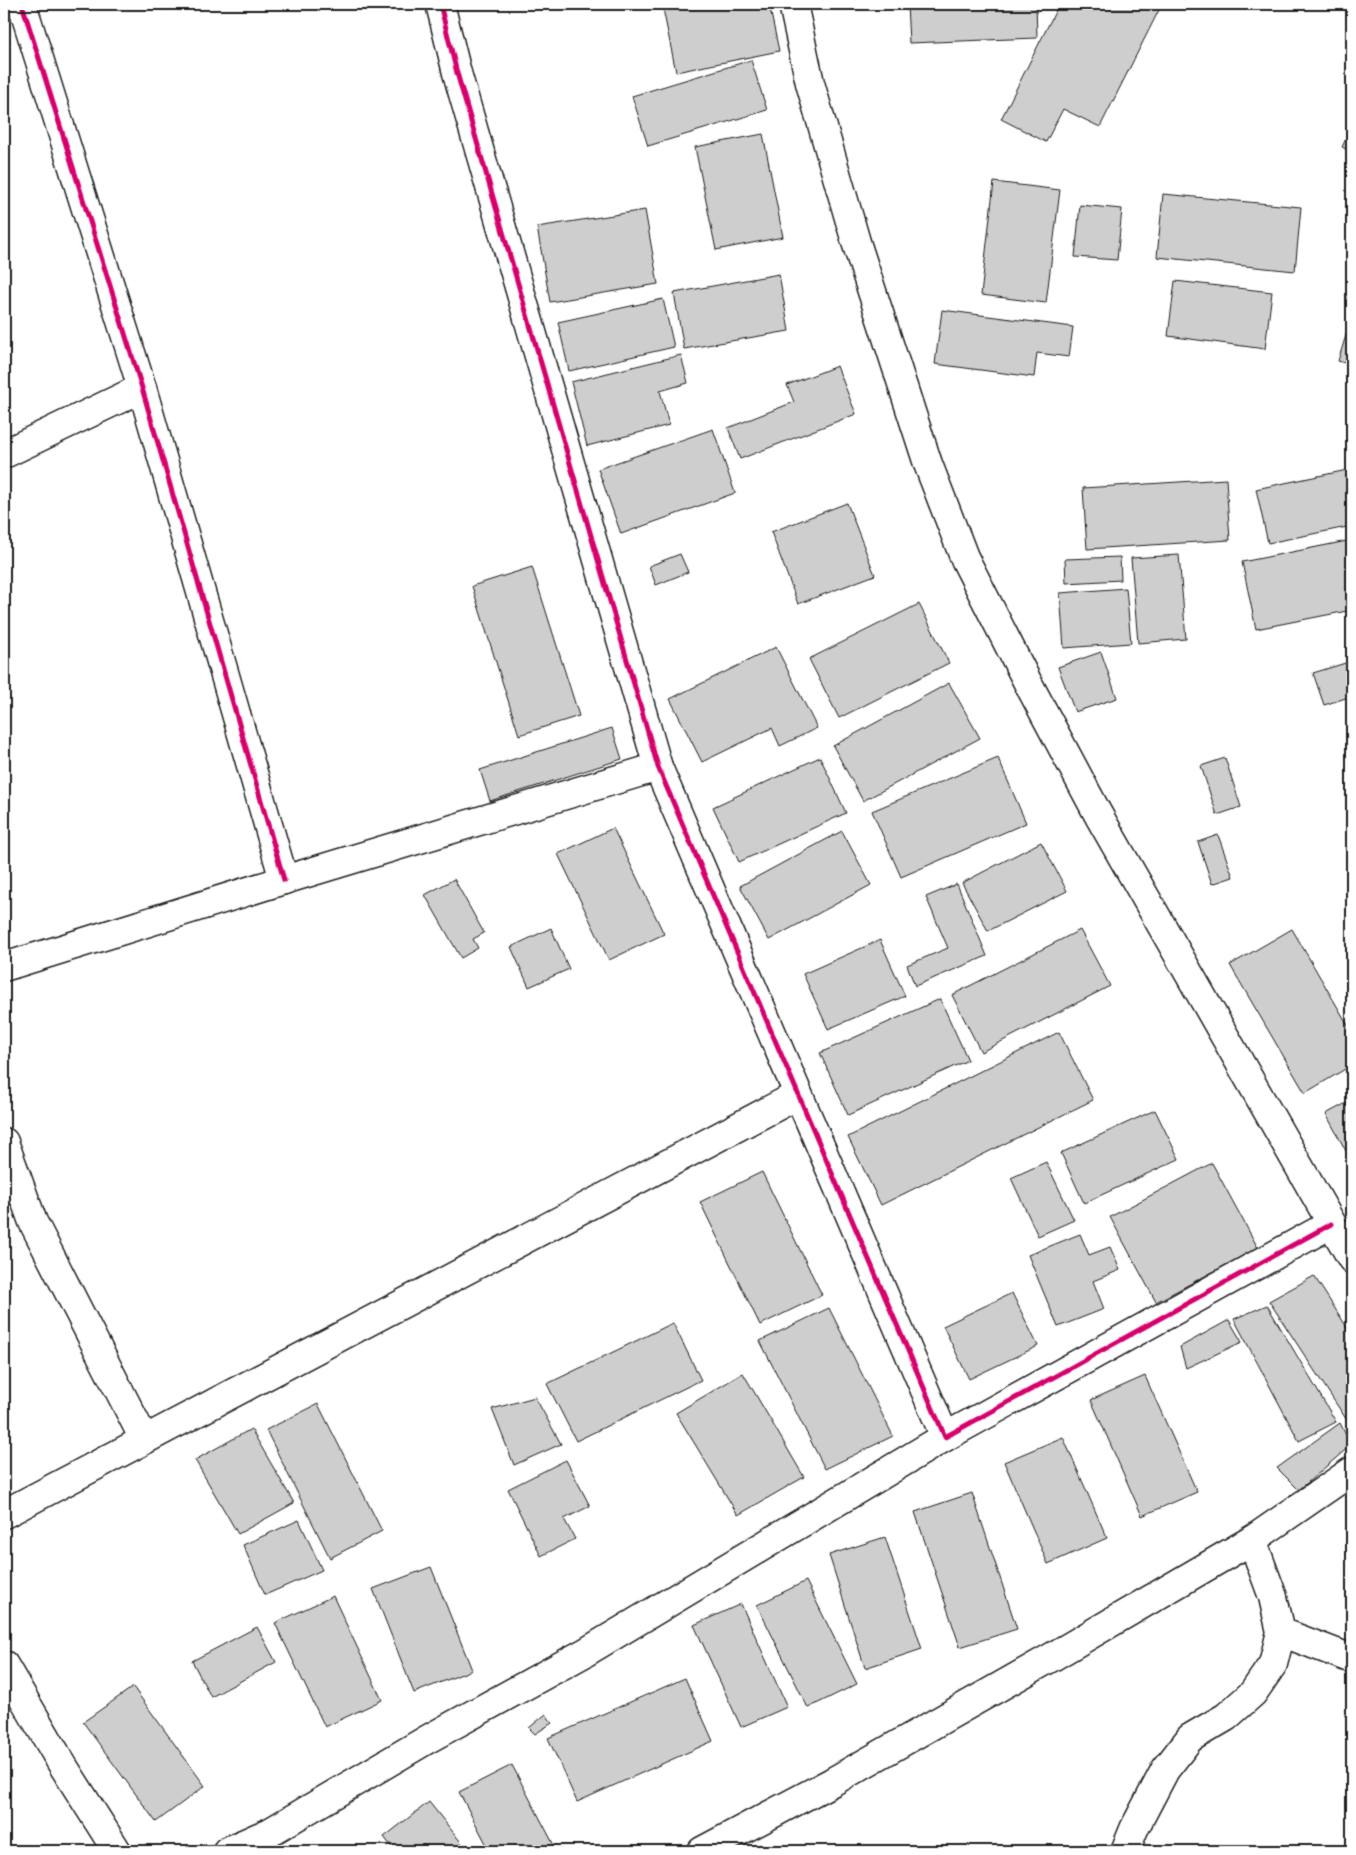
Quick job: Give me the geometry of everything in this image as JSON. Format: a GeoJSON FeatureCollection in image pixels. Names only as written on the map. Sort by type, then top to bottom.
{"type":"FeatureCollection","features":[{"type":"Feature","properties":{"kind":"street"},"geometry":{"type":"LineString","coordinates":[[440,4],[457,73],[658,767],[945,1437]]}},
{"type":"Feature","properties":{"kind":"street"},"geometry":{"type":"LineString","coordinates":[[793,4],[810,83],[856,242],[928,464],[964,557],[1099,816],[1352,1259]]}},
{"type":"Feature","properties":{"kind":"street"},"geometry":{"type":"LineString","coordinates":[[16,6],[142,388],[284,880]]}},
{"type":"Feature","properties":{"kind":"street"},"geometry":{"type":"LineString","coordinates":[[4,454],[142,388]]}},
{"type":"Feature","properties":{"kind":"street"},"geometry":{"type":"LineString","coordinates":[[4,967],[658,767]]}},
{"type":"Feature","properties":{"kind":"street"},"geometry":{"type":"LineString","coordinates":[[4,1514],[798,1095]]}},
{"type":"Feature","properties":{"kind":"street"},"geometry":{"type":"LineString","coordinates":[[4,1142],[33,1222],[144,1439]]}},
{"type":"Feature","properties":{"kind":"street"},"geometry":{"type":"LineString","coordinates":[[227,1851],[270,1832],[428,1739],[586,1652],[945,1437],[1332,1224]]}},
{"type":"Feature","properties":{"kind":"street"},"geometry":{"type":"LineString","coordinates":[[702,1851],[832,1782],[1052,1657],[1252,1540],[1352,1471]]}},
{"type":"Feature","properties":{"kind":"street"},"geometry":{"type":"LineString","coordinates":[[1125,1851],[1134,1829],[1165,1770],[1190,1738],[1226,1717],[1253,1693],[1273,1664],[1281,1632],[1273,1597],[1252,1540]]}},
{"type":"Feature","properties":{"kind":"street"},"geometry":{"type":"LineString","coordinates":[[1281,1632],[1352,1659]]}},
{"type":"Feature","properties":{"kind":"street"},"geometry":{"type":"LineString","coordinates":[[4,1665],[62,1764],[117,1851]]}},
{"type":"Feature","properties":{"kind":"building"},"geometry":{"type":"Polygon","coordinates":[[[662,4],[769,4],[779,51],[676,72],[662,4]]]}},
{"type":"Feature","properties":{"kind":"building"},"geometry":{"type":"Polygon","coordinates":[[[907,4],[1036,4],[1037,38],[909,43],[907,4]]]}},
{"type":"Feature","properties":{"kind":"building"},"geometry":{"type":"Polygon","coordinates":[[[1059,4],[1162,4],[1100,127],[1063,109],[1046,142],[1001,119],[1059,4]]]}},
{"type":"Feature","properties":{"kind":"building"},"geometry":{"type":"Polygon","coordinates":[[[751,60],[767,110],[648,146],[632,96],[751,60]]]}},
{"type":"Feature","properties":{"kind":"building"},"geometry":{"type":"Polygon","coordinates":[[[1352,126],[1352,152],[1342,147],[1352,126]]]}},
{"type":"Feature","properties":{"kind":"building"},"geometry":{"type":"Polygon","coordinates":[[[763,134],[783,237],[716,250],[695,147],[763,134]]]}},
{"type":"Feature","properties":{"kind":"building"},"geometry":{"type":"Polygon","coordinates":[[[994,182],[1060,190],[1046,303],[981,295],[994,182]]]}},
{"type":"Feature","properties":{"kind":"building"},"geometry":{"type":"Polygon","coordinates":[[[1163,194],[1301,207],[1295,271],[1157,257],[1163,194]]]}},
{"type":"Feature","properties":{"kind":"building"},"geometry":{"type":"Polygon","coordinates":[[[1080,205],[1122,209],[1117,260],[1075,257],[1080,205]]]}},
{"type":"Feature","properties":{"kind":"building"},"geometry":{"type":"Polygon","coordinates":[[[645,210],[658,284],[550,302],[537,227],[645,210]]]}},
{"type":"Feature","properties":{"kind":"building"},"geometry":{"type":"Polygon","coordinates":[[[779,274],[789,331],[684,349],[674,293],[779,274]]]}},
{"type":"Feature","properties":{"kind":"building"},"geometry":{"type":"Polygon","coordinates":[[[1175,281],[1272,292],[1265,349],[1168,336],[1175,281]]]}},
{"type":"Feature","properties":{"kind":"building"},"geometry":{"type":"Polygon","coordinates":[[[663,299],[674,347],[569,371],[558,322],[663,299]]]}},
{"type":"Feature","properties":{"kind":"building"},"geometry":{"type":"Polygon","coordinates":[[[942,310],[1073,327],[1069,357],[1037,353],[1034,377],[935,364],[942,310]]]}},
{"type":"Feature","properties":{"kind":"building"},"geometry":{"type":"Polygon","coordinates":[[[1352,316],[1352,365],[1338,361],[1352,316]]]}},
{"type":"Feature","properties":{"kind":"building"},"geometry":{"type":"Polygon","coordinates":[[[681,355],[688,383],[660,391],[669,425],[587,446],[571,382],[681,355]]]}},
{"type":"Feature","properties":{"kind":"building"},"geometry":{"type":"Polygon","coordinates":[[[837,366],[856,414],[740,459],[728,428],[794,402],[787,385],[837,366]]]}},
{"type":"Feature","properties":{"kind":"building"},"geometry":{"type":"Polygon","coordinates":[[[713,429],[735,493],[621,534],[598,469],[713,429]]]}},
{"type":"Feature","properties":{"kind":"building"},"geometry":{"type":"Polygon","coordinates":[[[1352,469],[1352,526],[1268,543],[1256,489],[1352,469]]]}},
{"type":"Feature","properties":{"kind":"building"},"geometry":{"type":"Polygon","coordinates":[[[1226,479],[1230,540],[1087,549],[1083,488],[1226,479]]]}},
{"type":"Feature","properties":{"kind":"building"},"geometry":{"type":"Polygon","coordinates":[[[847,503],[875,575],[798,604],[771,532],[847,503]]]}},
{"type":"Feature","properties":{"kind":"building"},"geometry":{"type":"Polygon","coordinates":[[[1352,540],[1352,610],[1256,629],[1242,562],[1352,540]]]}},
{"type":"Feature","properties":{"kind":"building"},"geometry":{"type":"Polygon","coordinates":[[[680,554],[688,572],[656,585],[649,566],[680,554]]]}},
{"type":"Feature","properties":{"kind":"building"},"geometry":{"type":"Polygon","coordinates":[[[1179,555],[1186,639],[1138,643],[1131,558],[1179,555]]]}},
{"type":"Feature","properties":{"kind":"building"},"geometry":{"type":"Polygon","coordinates":[[[1120,557],[1121,580],[1066,583],[1065,559],[1120,557]]]}},
{"type":"Feature","properties":{"kind":"building"},"geometry":{"type":"Polygon","coordinates":[[[532,567],[579,716],[519,735],[472,586],[532,567]]]}},
{"type":"Feature","properties":{"kind":"building"},"geometry":{"type":"Polygon","coordinates":[[[1126,588],[1131,643],[1064,648],[1060,593],[1126,588]]]}},
{"type":"Feature","properties":{"kind":"building"},"geometry":{"type":"Polygon","coordinates":[[[919,604],[949,663],[839,718],[809,659],[919,604]]]}},
{"type":"Feature","properties":{"kind":"building"},"geometry":{"type":"Polygon","coordinates":[[[776,647],[817,728],[780,746],[772,728],[702,762],[670,699],[776,647]]]}},
{"type":"Feature","properties":{"kind":"building"},"geometry":{"type":"Polygon","coordinates":[[[1101,652],[1117,698],[1075,712],[1058,667],[1101,652]]]}},
{"type":"Feature","properties":{"kind":"building"},"geometry":{"type":"Polygon","coordinates":[[[1352,661],[1352,696],[1324,705],[1313,673],[1352,661]]]}},
{"type":"Feature","properties":{"kind":"building"},"geometry":{"type":"Polygon","coordinates":[[[949,683],[980,738],[863,801],[833,746],[949,683]]]}},
{"type":"Feature","properties":{"kind":"building"},"geometry":{"type":"Polygon","coordinates":[[[612,728],[622,759],[490,801],[480,770],[612,728]]]}},
{"type":"Feature","properties":{"kind":"building"},"geometry":{"type":"Polygon","coordinates":[[[820,757],[846,813],[739,862],[713,807],[820,757]]]}},
{"type":"Feature","properties":{"kind":"building"},"geometry":{"type":"Polygon","coordinates":[[[998,758],[1026,823],[901,877],[872,811],[998,758]]]}},
{"type":"Feature","properties":{"kind":"building"},"geometry":{"type":"Polygon","coordinates":[[[1225,758],[1241,807],[1217,815],[1201,766],[1225,758]]]}},
{"type":"Feature","properties":{"kind":"building"},"geometry":{"type":"Polygon","coordinates":[[[613,828],[664,934],[609,960],[558,854],[613,828]]]}},
{"type":"Feature","properties":{"kind":"building"},"geometry":{"type":"Polygon","coordinates":[[[842,831],[871,885],[769,940],[740,886],[842,831]]]}},
{"type":"Feature","properties":{"kind":"building"},"geometry":{"type":"Polygon","coordinates":[[[1218,835],[1233,877],[1212,884],[1198,842],[1218,835]]]}},
{"type":"Feature","properties":{"kind":"building"},"geometry":{"type":"Polygon","coordinates":[[[1041,842],[1067,891],[988,931],[962,883],[1041,842]]]}},
{"type":"Feature","properties":{"kind":"building"},"geometry":{"type":"Polygon","coordinates":[[[454,879],[484,933],[473,939],[478,948],[461,958],[425,895],[454,879]]]}},
{"type":"Feature","properties":{"kind":"building"},"geometry":{"type":"Polygon","coordinates":[[[957,884],[987,956],[915,986],[907,965],[948,948],[926,897],[957,884]]]}},
{"type":"Feature","properties":{"kind":"building"},"geometry":{"type":"Polygon","coordinates":[[[551,928],[569,969],[529,987],[511,947],[551,928]]]}},
{"type":"Feature","properties":{"kind":"building"},"geometry":{"type":"Polygon","coordinates":[[[1292,929],[1352,1032],[1352,1065],[1305,1093],[1230,965],[1292,929]]]}},
{"type":"Feature","properties":{"kind":"building"},"geometry":{"type":"Polygon","coordinates":[[[1080,930],[1110,986],[981,1052],[952,995],[1080,930]]]}},
{"type":"Feature","properties":{"kind":"building"},"geometry":{"type":"Polygon","coordinates":[[[880,940],[905,996],[828,1029],[803,974],[880,940]]]}},
{"type":"Feature","properties":{"kind":"building"},"geometry":{"type":"Polygon","coordinates":[[[940,999],[968,1060],[848,1115],[820,1053],[940,999]]]}},
{"type":"Feature","properties":{"kind":"building"},"geometry":{"type":"Polygon","coordinates":[[[1059,1032],[1093,1100],[881,1205],[848,1137],[1059,1032]]]}},
{"type":"Feature","properties":{"kind":"building"},"geometry":{"type":"Polygon","coordinates":[[[1352,1100],[1352,1162],[1326,1114],[1352,1100]]]}},
{"type":"Feature","properties":{"kind":"building"},"geometry":{"type":"Polygon","coordinates":[[[1155,1110],[1179,1159],[1084,1203],[1061,1153],[1155,1110]]]}},
{"type":"Feature","properties":{"kind":"building"},"geometry":{"type":"Polygon","coordinates":[[[1046,1162],[1074,1220],[1038,1236],[1011,1178],[1046,1162]]]}},
{"type":"Feature","properties":{"kind":"building"},"geometry":{"type":"Polygon","coordinates":[[[1212,1163],[1258,1248],[1156,1302],[1110,1217],[1212,1163]]]}},
{"type":"Feature","properties":{"kind":"building"},"geometry":{"type":"Polygon","coordinates":[[[762,1172],[822,1295],[760,1325],[700,1202],[762,1172]]]}},
{"type":"Feature","properties":{"kind":"building"},"geometry":{"type":"Polygon","coordinates":[[[1080,1234],[1089,1255],[1110,1247],[1120,1270],[1093,1281],[1104,1309],[1058,1327],[1028,1255],[1080,1234]]]}},
{"type":"Feature","properties":{"kind":"building"},"geometry":{"type":"Polygon","coordinates":[[[1314,1276],[1352,1335],[1352,1428],[1269,1301],[1314,1276]]]}},
{"type":"Feature","properties":{"kind":"building"},"geometry":{"type":"Polygon","coordinates":[[[1012,1293],[1038,1346],[969,1379],[943,1326],[1012,1293]]]}},
{"type":"Feature","properties":{"kind":"building"},"geometry":{"type":"Polygon","coordinates":[[[1267,1305],[1336,1422],[1299,1441],[1234,1319],[1267,1305]]]}},
{"type":"Feature","properties":{"kind":"building"},"geometry":{"type":"Polygon","coordinates":[[[829,1308],[893,1436],[825,1469],[760,1341],[829,1308]]]}},
{"type":"Feature","properties":{"kind":"building"},"geometry":{"type":"Polygon","coordinates":[[[1229,1320],[1242,1342],[1186,1368],[1180,1347],[1229,1320]]]}},
{"type":"Feature","properties":{"kind":"building"},"geometry":{"type":"Polygon","coordinates":[[[673,1323],[701,1380],[576,1441],[547,1384],[673,1323]]]}},
{"type":"Feature","properties":{"kind":"building"},"geometry":{"type":"Polygon","coordinates":[[[743,1373],[804,1477],[738,1515],[676,1413],[743,1373]]]}},
{"type":"Feature","properties":{"kind":"building"},"geometry":{"type":"Polygon","coordinates":[[[1145,1376],[1197,1492],[1142,1516],[1091,1400],[1145,1376]]]}},
{"type":"Feature","properties":{"kind":"building"},"geometry":{"type":"Polygon","coordinates":[[[535,1397],[561,1444],[514,1465],[492,1409],[535,1397]]]}},
{"type":"Feature","properties":{"kind":"building"},"geometry":{"type":"Polygon","coordinates":[[[318,1404],[382,1531],[330,1558],[266,1430],[318,1404]]]}},
{"type":"Feature","properties":{"kind":"building"},"geometry":{"type":"Polygon","coordinates":[[[1340,1423],[1351,1445],[1299,1490],[1277,1468],[1340,1423]]]}},
{"type":"Feature","properties":{"kind":"building"},"geometry":{"type":"Polygon","coordinates":[[[251,1429],[294,1503],[238,1534],[195,1460],[251,1429]]]}},
{"type":"Feature","properties":{"kind":"building"},"geometry":{"type":"Polygon","coordinates":[[[1063,1437],[1107,1538],[1048,1564],[1004,1462],[1063,1437]]]}},
{"type":"Feature","properties":{"kind":"building"},"geometry":{"type":"Polygon","coordinates":[[[566,1460],[590,1506],[564,1519],[575,1539],[541,1556],[508,1489],[566,1460]]]}},
{"type":"Feature","properties":{"kind":"building"},"geometry":{"type":"Polygon","coordinates":[[[972,1493],[1017,1629],[960,1647],[915,1512],[972,1493]]]}},
{"type":"Feature","properties":{"kind":"building"},"geometry":{"type":"Polygon","coordinates":[[[299,1520],[322,1570],[265,1595],[243,1545],[299,1520]]]}},
{"type":"Feature","properties":{"kind":"building"},"geometry":{"type":"Polygon","coordinates":[[[885,1537],[922,1649],[865,1668],[829,1555],[885,1537]]]}},
{"type":"Feature","properties":{"kind":"building"},"geometry":{"type":"Polygon","coordinates":[[[431,1567],[472,1670],[414,1693],[373,1589],[431,1567]]]}},
{"type":"Feature","properties":{"kind":"building"},"geometry":{"type":"Polygon","coordinates":[[[806,1581],[857,1684],[808,1708],[757,1605],[806,1581]]]}},
{"type":"Feature","properties":{"kind":"building"},"geometry":{"type":"Polygon","coordinates":[[[333,1596],[382,1700],[325,1727],[275,1623],[333,1596]]]}},
{"type":"Feature","properties":{"kind":"building"},"geometry":{"type":"Polygon","coordinates":[[[741,1604],[787,1707],[741,1727],[694,1625],[741,1604]]]}},
{"type":"Feature","properties":{"kind":"building"},"geometry":{"type":"Polygon","coordinates":[[[257,1627],[276,1662],[211,1697],[192,1661],[257,1627]]]}},
{"type":"Feature","properties":{"kind":"building"},"geometry":{"type":"Polygon","coordinates":[[[685,1678],[713,1741],[577,1802],[548,1738],[685,1678]]]}},
{"type":"Feature","properties":{"kind":"building"},"geometry":{"type":"Polygon","coordinates":[[[133,1687],[205,1786],[156,1822],[83,1722],[133,1687]]]}},
{"type":"Feature","properties":{"kind":"building"},"geometry":{"type":"Polygon","coordinates":[[[546,1714],[552,1723],[535,1734],[529,1728],[546,1714]]]}},
{"type":"Feature","properties":{"kind":"building"},"geometry":{"type":"Polygon","coordinates":[[[512,1765],[557,1851],[490,1851],[459,1792],[512,1765]]]}},
{"type":"Feature","properties":{"kind":"building"},"geometry":{"type":"Polygon","coordinates":[[[429,1802],[468,1851],[395,1851],[384,1837],[429,1802]]]}},
{"type":"Feature","properties":{"kind":"cycle path"},"geometry":{"type":"LineString","coordinates":[[22,4],[142,388],[284,880]]}},
{"type":"Feature","properties":{"kind":"cycle path"},"geometry":{"type":"LineString","coordinates":[[440,4],[457,73],[658,767],[945,1437],[1331,1224]]}}]}
